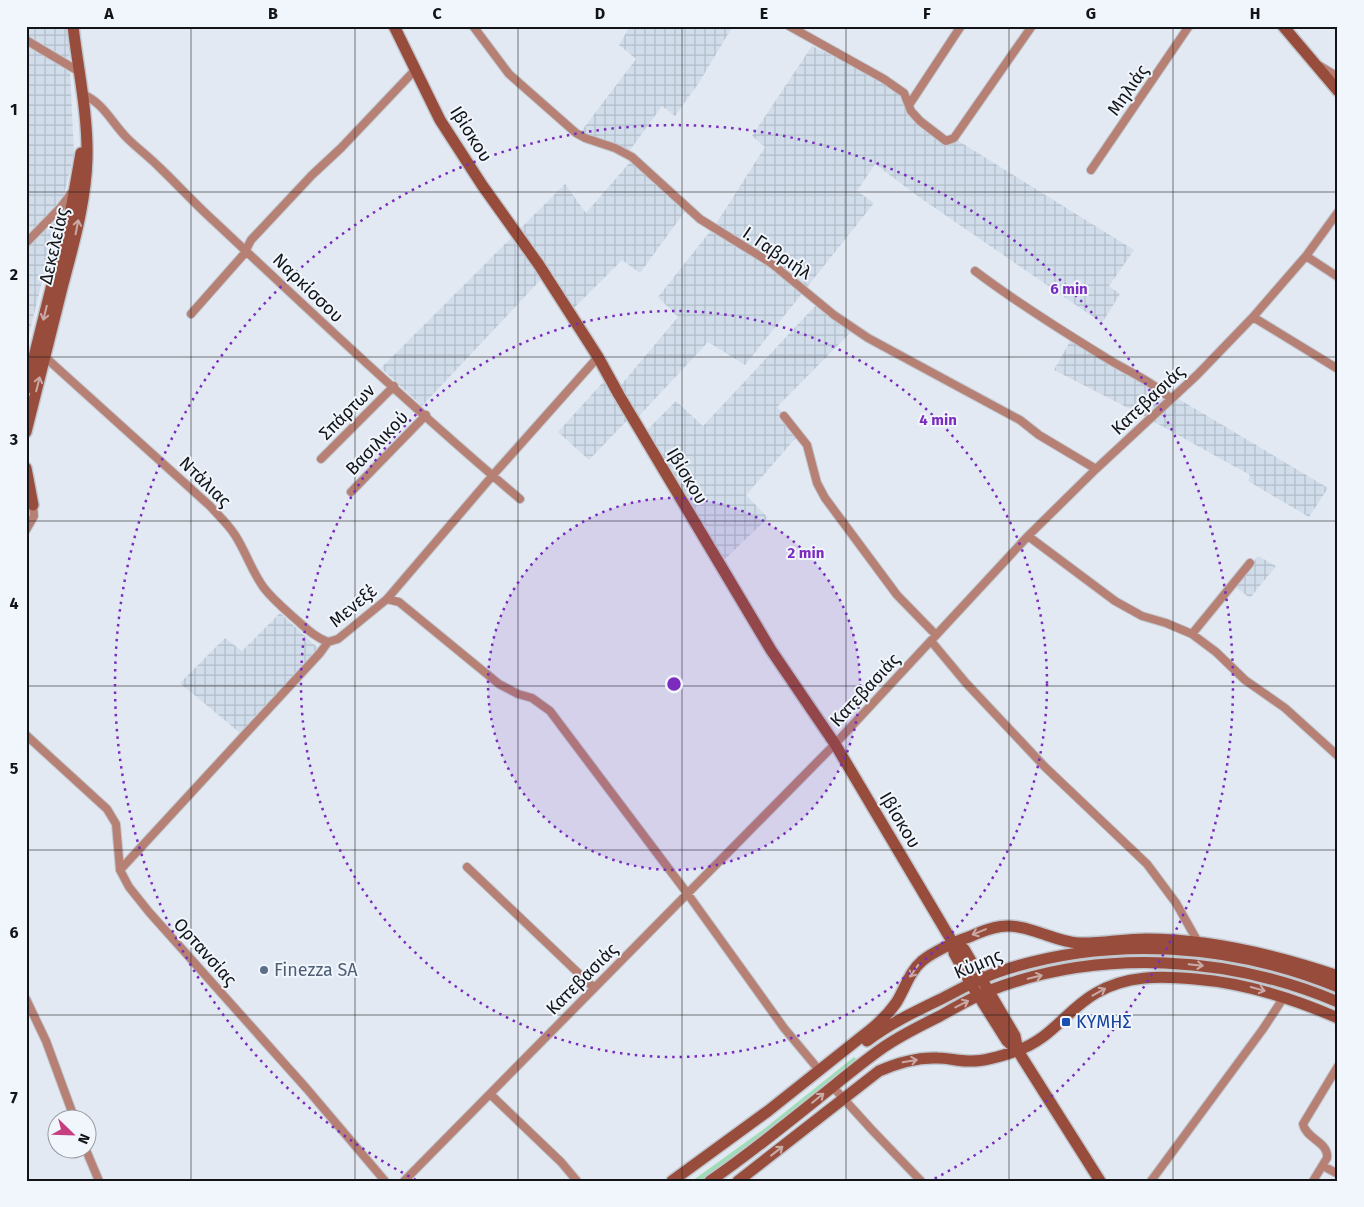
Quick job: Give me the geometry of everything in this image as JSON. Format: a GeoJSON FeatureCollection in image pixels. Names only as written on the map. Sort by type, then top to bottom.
{"type":"FeatureCollection","features":[{"type":"Feature","properties":{"kind":"street","name":"Δεκελείας"},"geometry":{"type":"LineString","coordinates":[[26,432],[73,245],[86,180],[85,109],[78,71],[74,26]]}},
{"type":"Feature","properties":{"kind":"street","name":"Ιβίσκου"},"geometry":{"type":"LineString","coordinates":[[394,26],[440,120],[482,185],[539,265],[598,357],[771,650],[835,744],[953,942],[964,949],[976,981],[1015,1036],[1018,1051],[1100,1181]]}},
{"type":"Feature","properties":{"kind":"street","name":"Ι. Γαβριήλ"},"geometry":{"type":"LineString","coordinates":[[473,26],[509,74],[576,133],[615,148],[632,157],[693,214],[771,263],[834,315],[868,338],[1020,420],[1039,435],[1096,469]]}},
{"type":"Feature","properties":{"kind":"street"},"geometry":{"type":"LineString","coordinates":[[909,105],[961,26]]}},
{"type":"Feature","properties":{"kind":"street"},"geometry":{"type":"LineString","coordinates":[[793,27],[884,78],[904,93],[915,116],[946,141],[951,140],[1032,26]]}},
{"type":"Feature","properties":{"kind":"street","name":"Μηλιάς"},"geometry":{"type":"LineString","coordinates":[[1091,170],[1189,26]]}},
{"type":"Feature","properties":{"kind":"street"},"geometry":{"type":"LineString","coordinates":[[1283,26],[1338,91]]}},
{"type":"Feature","properties":{"kind":"street"},"geometry":{"type":"LineString","coordinates":[[26,40],[78,71]]}},
{"type":"Feature","properties":{"kind":"street"},"geometry":{"type":"LineString","coordinates":[[1313,62],[1338,77]]}},
{"type":"Feature","properties":{"kind":"street"},"geometry":{"type":"LineString","coordinates":[[191,314],[246,250],[251,240],[416,69]]}},
{"type":"Feature","properties":{"kind":"street","name":"Δεκελείας"},"geometry":{"type":"LineString","coordinates":[[26,389],[75,188],[80,154],[82,94]]}},
{"type":"Feature","properties":{"kind":"street","name":"Ναρκίσσου"},"geometry":{"type":"LineString","coordinates":[[82,94],[100,105],[126,138],[158,166],[214,222],[341,340],[520,499]]}},
{"type":"Feature","properties":{"kind":"street"},"geometry":{"type":"LineString","coordinates":[[26,243],[61,208],[75,188]]}},
{"type":"Feature","properties":{"kind":"street","name":"Κατεβασιάς"},"geometry":{"type":"LineString","coordinates":[[404,1181],[835,744],[1028,536],[1171,399],[1253,317],[1306,256],[1338,212]]}},
{"type":"Feature","properties":{"kind":"street"},"geometry":{"type":"LineString","coordinates":[[1306,256],[1338,277]]}},
{"type":"Feature","properties":{"kind":"street"},"geometry":{"type":"LineString","coordinates":[[975,271],[1044,320],[1156,386],[1171,399]]}},
{"type":"Feature","properties":{"kind":"street"},"geometry":{"type":"LineString","coordinates":[[1253,317],[1338,369]]}},
{"type":"Feature","properties":{"kind":"street","name":"Ντάλιας"},"geometry":{"type":"LineString","coordinates":[[45,356],[210,506],[227,524],[235,536],[264,588],[310,632],[328,642]]}},
{"type":"Feature","properties":{"kind":"street","name":"Μενεξέ"},"geometry":{"type":"LineString","coordinates":[[120,870],[320,653],[328,642],[338,640],[386,599],[598,357]]}},
{"type":"Feature","properties":{"kind":"street","name":"Σπάρτων"},"geometry":{"type":"LineString","coordinates":[[321,459],[394,386]]}},
{"type":"Feature","properties":{"kind":"street","name":"Βασιλικού"},"geometry":{"type":"LineString","coordinates":[[350,492],[426,415]]}},
{"type":"Feature","properties":{"kind":"street"},"geometry":{"type":"LineString","coordinates":[[784,416],[807,445],[816,484],[897,596],[934,638],[966,682],[1045,767],[1147,864],[1176,903],[1198,942]]}},
{"type":"Feature","properties":{"kind":"street"},"geometry":{"type":"LineString","coordinates":[[26,468],[30,502],[34,516],[26,530]]}},
{"type":"Feature","properties":{"kind":"street"},"geometry":{"type":"LineString","coordinates":[[1028,536],[1121,604],[1142,616],[1166,623],[1192,634],[1216,652],[1244,680],[1285,708],[1338,756]]}},
{"type":"Feature","properties":{"kind":"street"},"geometry":{"type":"LineString","coordinates":[[1192,634],[1250,563]]}},
{"type":"Feature","properties":{"kind":"street"},"geometry":{"type":"LineString","coordinates":[[386,599],[400,602],[499,684],[518,694],[532,698],[550,712],[687,894],[784,1028],[819,1070]]}},
{"type":"Feature","properties":{"kind":"street","name":"Ορτανσίας"},"geometry":{"type":"LineString","coordinates":[[26,735],[106,809],[116,824],[120,870],[129,887],[149,912],[307,1089],[385,1181]]}},
{"type":"Feature","properties":{"kind":"street"},"geometry":{"type":"LineString","coordinates":[[467,867],[594,988]]}},
{"type":"Feature","properties":{"kind":"street"},"geometry":{"type":"LineString","coordinates":[[672,1181],[768,1111],[870,1030],[896,1003],[911,974],[922,961],[953,942],[991,928],[1006,925],[1020,927],[1053,938],[1075,942],[1099,943],[1144,939],[1198,942],[1257,952],[1338,976]]}},
{"type":"Feature","properties":{"kind":"street","name":"Κύμης"},"geometry":{"type":"LineString","coordinates":[[684,1181],[762,1124],[873,1037],[910,1014],[976,981],[1013,967],[1056,958],[1111,950],[1193,950],[1244,958],[1296,972],[1338,987]]}},
{"type":"Feature","properties":{"kind":"street","name":"Κύμης"},"geometry":{"type":"LineString","coordinates":[[710,1181],[772,1136],[880,1049],[897,1038],[984,993],[1011,983],[1060,972],[1114,965],[1169,963],[1242,972],[1293,986],[1338,1002]]}},
{"type":"Feature","properties":{"kind":"street"},"geometry":{"type":"LineString","coordinates":[[738,1181],[879,1072],[903,1062],[935,1057],[968,1061],[996,1057],[1018,1051],[1052,1032],[1094,994],[1128,980],[1181,977],[1217,980],[1284,997],[1338,1018]]}},
{"type":"Feature","properties":{"kind":"street"},"geometry":{"type":"LineString","coordinates":[[1151,1181],[1264,1029],[1284,997]]}},
{"type":"Feature","properties":{"kind":"street"},"geometry":{"type":"LineString","coordinates":[[26,999],[46,1041],[71,1110]]}},
{"type":"Feature","properties":{"kind":"street"},"geometry":{"type":"LineString","coordinates":[[1313,1181],[1327,1158],[1326,1149],[1305,1131],[1303,1124],[1338,1066]]}},
{"type":"Feature","properties":{"kind":"street"},"geometry":{"type":"LineString","coordinates":[[833,1087],[921,1181]]}},
{"type":"Feature","properties":{"kind":"street"},"geometry":{"type":"LineString","coordinates":[[490,1094],[561,1162],[577,1181]]}},
{"type":"Feature","properties":{"kind":"street"},"geometry":{"type":"LineString","coordinates":[[90,1160],[99,1181]]}},
{"type":"Feature","properties":{"kind":"street"},"geometry":{"type":"LineString","coordinates":[[1323,1166],[1338,1174]]}},
{"type":"Feature","properties":{"kind":"shaded area"},"geometry":{"type":"Polygon","coordinates":[[[26,26],[68,26],[74,154],[26,346],[26,26]]]}},
{"type":"Feature","properties":{"kind":"shaded area"},"geometry":{"type":"Polygon","coordinates":[[[630,26],[733,26],[698,84],[675,116],[662,106],[625,157],[614,151],[592,145],[577,137],[636,59],[619,45],[630,26]]]}},
{"type":"Feature","properties":{"kind":"shaded area"},"geometry":{"type":"Polygon","coordinates":[[[812,46],[878,78],[901,95],[908,116],[946,143],[957,140],[1134,250],[1109,286],[1120,294],[1102,323],[919,197],[875,164],[857,191],[874,203],[745,365],[708,342],[639,416],[635,412],[589,460],[558,432],[613,371],[621,385],[678,317],[658,297],[716,224],[765,147],[752,136],[812,46]]]}},
{"type":"Feature","properties":{"kind":"shaded area"},"geometry":{"type":"Polygon","coordinates":[[[631,161],[686,210],[640,273],[622,260],[573,309],[548,272],[422,406],[381,368],[565,184],[586,213],[631,161]]]}},
{"type":"Feature","properties":{"kind":"shaded area"},"geometry":{"type":"Polygon","coordinates":[[[817,304],[854,329],[777,407],[801,432],[746,495],[768,518],[724,560],[646,431],[676,401],[703,426],[817,304]]]}},
{"type":"Feature","properties":{"kind":"shaded area"},"geometry":{"type":"Polygon","coordinates":[[[1073,336],[1328,488],[1309,517],[1248,481],[1250,475],[1138,413],[1054,370],[1073,336]]]}},
{"type":"Feature","properties":{"kind":"shaded area"},"geometry":{"type":"Polygon","coordinates":[[[1258,556],[1276,566],[1250,598],[1234,586],[1258,556]]]}},
{"type":"Feature","properties":{"kind":"shaded area"},"geometry":{"type":"Polygon","coordinates":[[[280,613],[318,648],[240,733],[180,683],[225,638],[242,651],[280,613]]]}},
{"type":"Feature","properties":{"kind":"green space"},"geometry":{"type":"Polygon","coordinates":[[[1168,953],[1221,958],[1295,976],[1338,991],[1338,997],[1241,967],[1219,963],[1139,959],[1139,954],[1168,953]]]}},
{"type":"Feature","properties":{"kind":"green space"},"geometry":{"type":"Polygon","coordinates":[[[854,1057],[858,1061],[725,1165],[702,1181],[692,1181],[764,1129],[854,1057]]]}},
{"type":"Feature","properties":{"kind":"place","name":"Finezza SA"},"geometry":{"type":"Point","coordinates":[264,970]}},
{"type":"Feature","properties":{"kind":"place","name":"ΚΥΜΗΣ"},"geometry":{"type":"Point","coordinates":[1066,1022]}}]}
